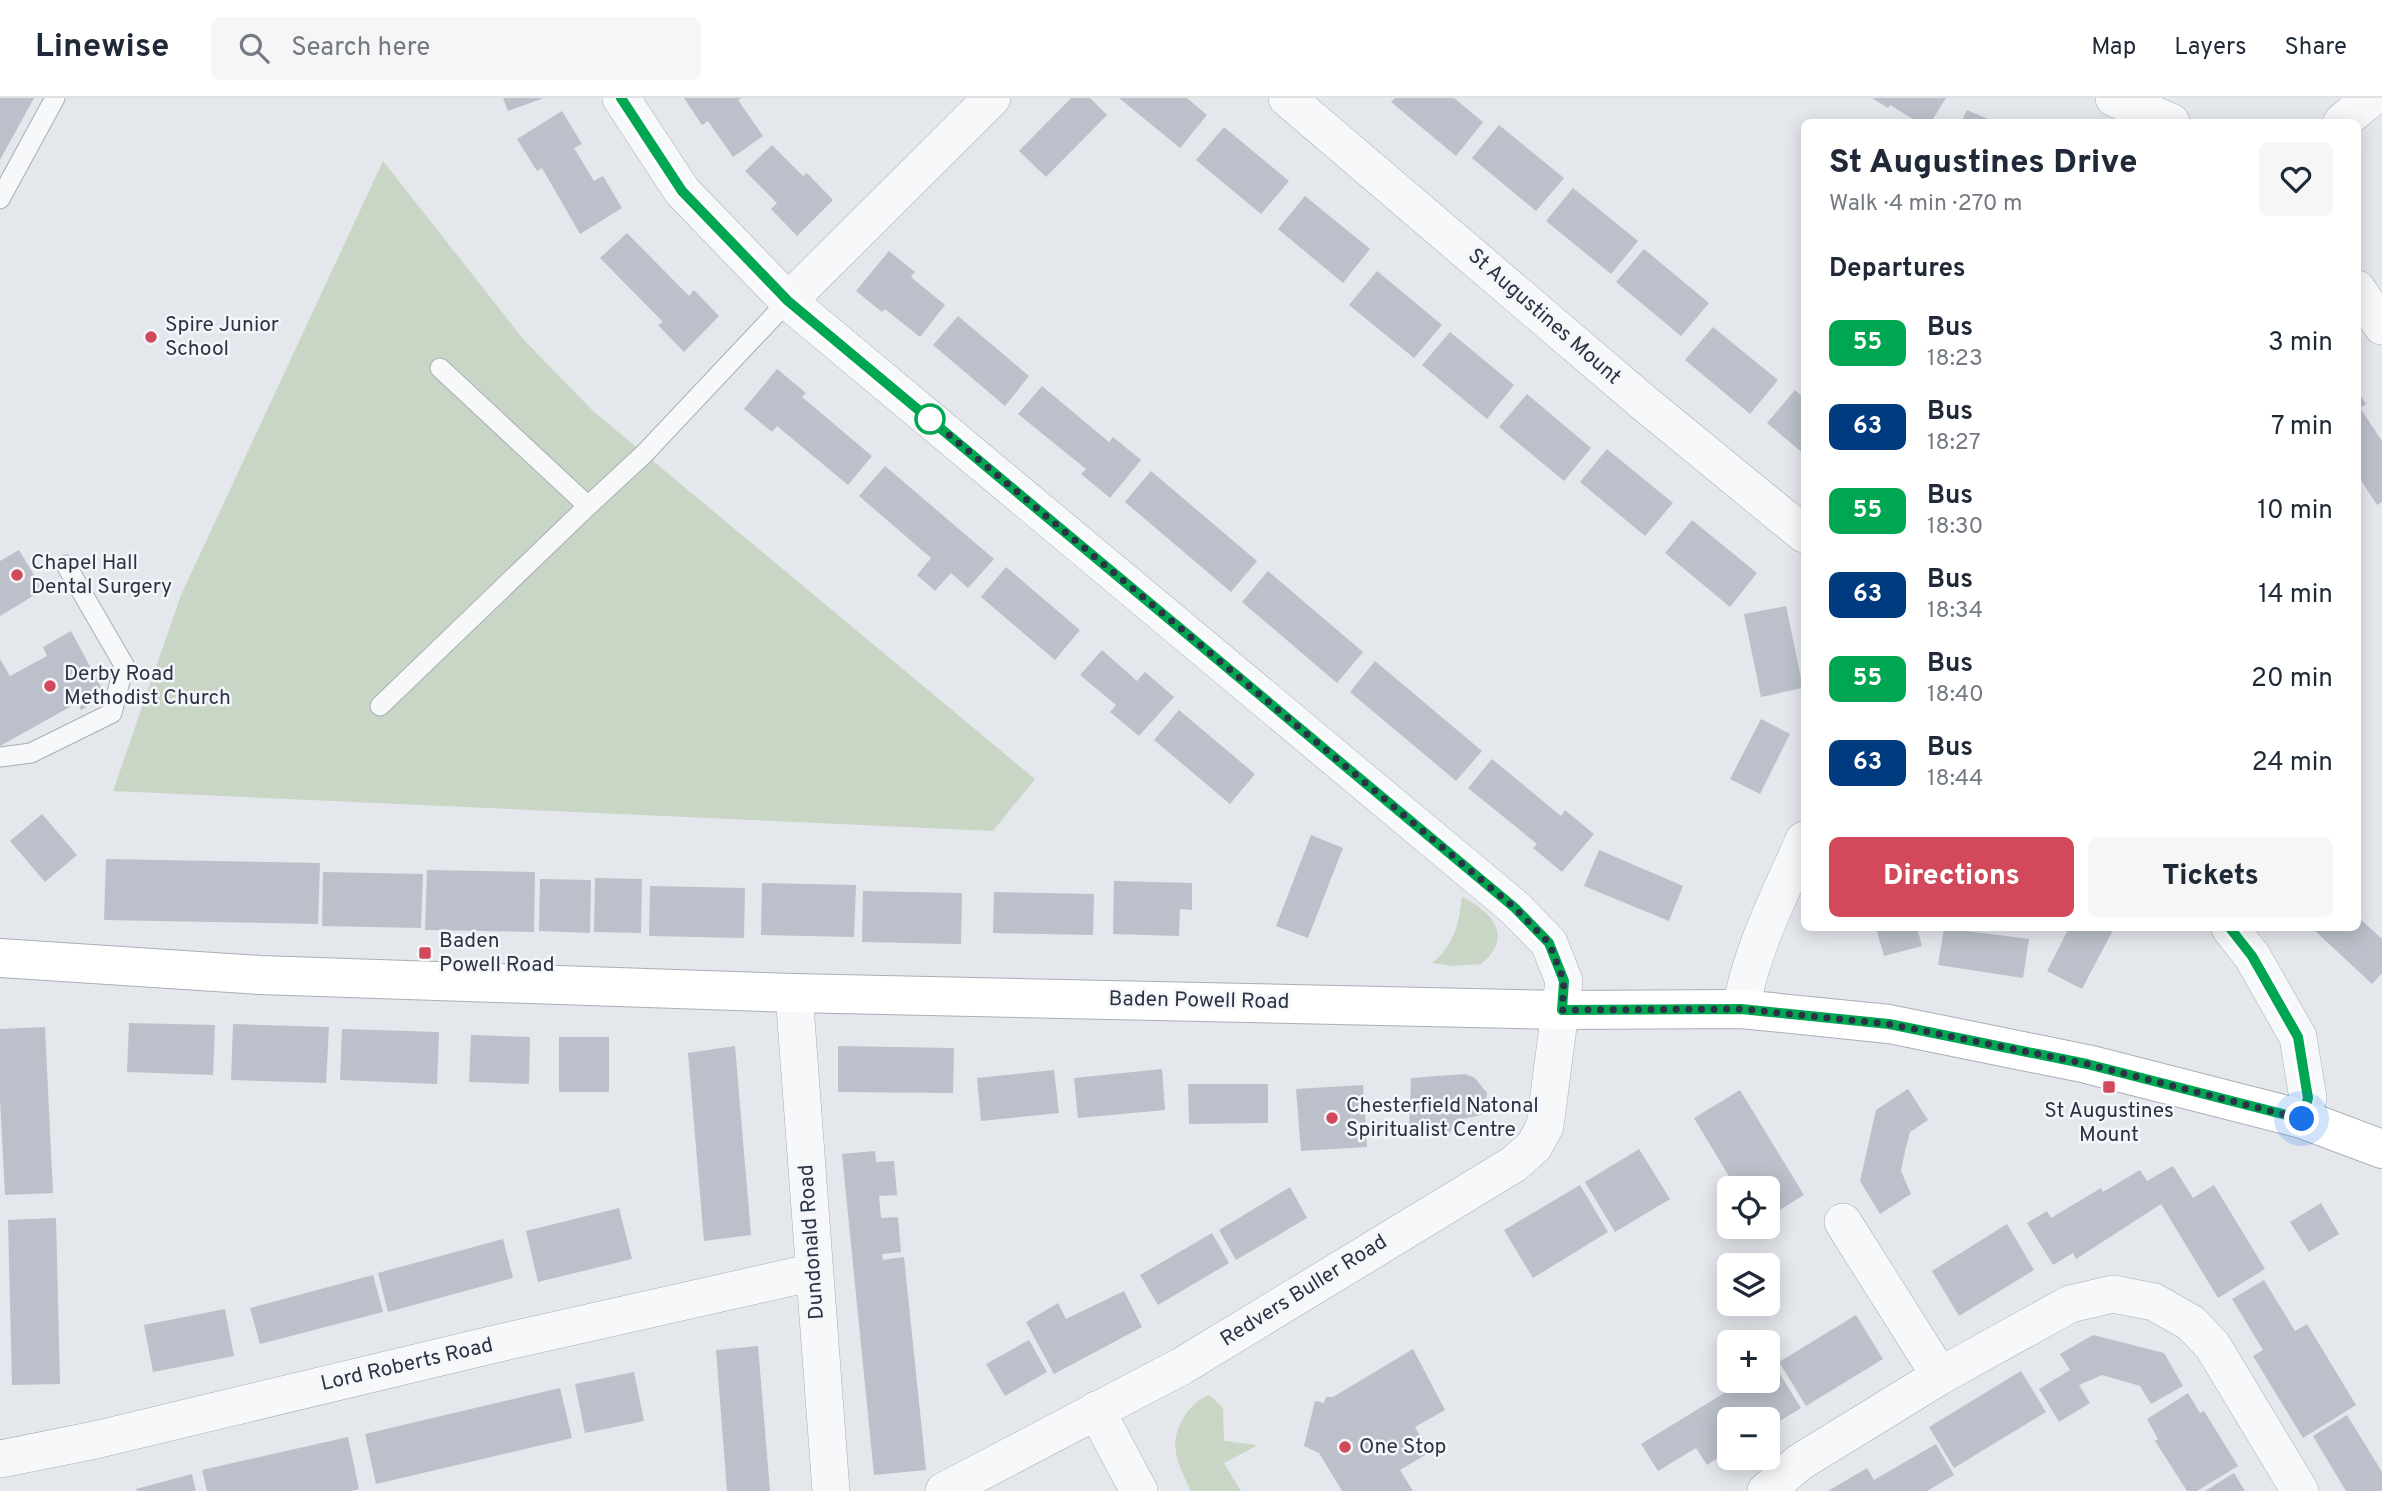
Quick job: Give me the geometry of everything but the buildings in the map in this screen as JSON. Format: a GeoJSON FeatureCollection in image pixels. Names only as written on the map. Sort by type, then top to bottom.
{"type":"FeatureCollection","features":[{"type":"Feature","properties":{"kind":"street","name":"Redvers Buller Road"},"geometry":{"type":"LineString","coordinates":[[621,98],[682,191],[788,301],[1515,908],[1549,943],[1564,981],[1545,1126],[1534,1146],[1514,1164],[1192,1360],[943,1491]]}},
{"type":"Feature","properties":{"kind":"street"},"geometry":{"type":"LineString","coordinates":[[788,301],[992,98]]}},
{"type":"Feature","properties":{"kind":"street","name":"St Augustines Mount"},"geometry":{"type":"LineString","coordinates":[[1287,98],[1643,402],[1801,532]]}},
{"type":"Feature","properties":{"kind":"street"},"geometry":{"type":"LineString","coordinates":[[2114,98],[2164,119]]}},
{"type":"Feature","properties":{"kind":"street"},"geometry":{"type":"LineString","coordinates":[[2346,119],[2371,98]]}},
{"type":"Feature","properties":{"kind":"street"},"geometry":{"type":"LineString","coordinates":[[2361,295],[2382,326]]}},
{"type":"Feature","properties":{"kind":"street"},"geometry":{"type":"LineString","coordinates":[[1741,1009],[1746,982],[1760,943],[1801,847]]}},
{"type":"Feature","properties":{"kind":"street"},"geometry":{"type":"LineString","coordinates":[[2232,931],[2252,956],[2298,1037],[2308,1098],[2302,1119]]}},
{"type":"Feature","properties":{"kind":"street","name":"Baden Powell Road"},"geometry":{"type":"LineString","coordinates":[[0,958],[260,975],[794,993],[1562,1010],[1741,1009],[1889,1024],[2087,1064],[2302,1119],[2382,1149]]}},
{"type":"Feature","properties":{"kind":"street","name":"Dundonald Road"},"geometry":{"type":"LineString","coordinates":[[794,993],[831,1491]]}},
{"type":"Feature","properties":{"kind":"street"},"geometry":{"type":"LineString","coordinates":[[1843,1222],[1940,1376]]}},
{"type":"Feature","properties":{"kind":"street","name":"Lord Roberts Road"},"geometry":{"type":"LineString","coordinates":[[0,1459],[95,1440],[508,1341],[814,1272]]}},
{"type":"Feature","properties":{"kind":"street"},"geometry":{"type":"LineString","coordinates":[[1766,1491],[1800,1462],[1940,1376],[2070,1304],[2113,1294],[2154,1301],[2191,1322],[2212,1345],[2300,1491]]}},
{"type":"Feature","properties":{"kind":"street"},"geometry":{"type":"LineString","coordinates":[[1096,1410],[1139,1491]]}},
{"type":"Feature","properties":{"kind":"lane"},"geometry":{"type":"LineString","coordinates":[[0,199],[55,98]]}},
{"type":"Feature","properties":{"kind":"lane"},"geometry":{"type":"LineString","coordinates":[[380,706],[644,454],[788,301]]}},
{"type":"Feature","properties":{"kind":"lane"},"geometry":{"type":"LineString","coordinates":[[440,368],[588,506]]}},
{"type":"Feature","properties":{"kind":"lane"},"geometry":{"type":"LineString","coordinates":[[0,757],[31,753],[112,713],[124,665],[66,565]]}},
{"type":"Feature","properties":{"kind":"green space"},"geometry":{"type":"Polygon","coordinates":[[[383,161],[524,340],[594,412],[1035,779],[993,831],[113,791],[181,595],[383,161]]]}},
{"type":"Feature","properties":{"kind":"green space"},"geometry":{"type":"Polygon","coordinates":[[[1462,897],[1483,910],[1496,926],[1496,944],[1481,964],[1453,966],[1432,963],[1450,942],[1462,897]]]}},
{"type":"Feature","properties":{"kind":"green space"},"geometry":{"type":"Polygon","coordinates":[[[1209,1395],[1223,1408],[1224,1441],[1258,1445],[1224,1463],[1241,1491],[1191,1491],[1176,1454],[1176,1436],[1184,1417],[1192,1407],[1209,1395]]]}},
{"type":"Feature","properties":{"kind":"bus line","name":"55"},"geometry":{"type":"LineString","coordinates":[[621,98],[682,191],[788,301],[1515,908],[1549,943],[1564,981],[1562,1010],[1741,1009],[1889,1024],[2087,1064],[2302,1119],[2308,1098],[2298,1037],[2252,956],[2232,931]]}},
{"type":"Feature","properties":{"kind":"place","name":"Spire Junior School"},"geometry":{"type":"Point","coordinates":[151,337]}},
{"type":"Feature","properties":{"kind":"place","name":"Chapel Hall Dental Surgery"},"geometry":{"type":"Point","coordinates":[17,575]}},
{"type":"Feature","properties":{"kind":"place","name":"Derby Road Methodist Church"},"geometry":{"type":"Point","coordinates":[50,686]}},
{"type":"Feature","properties":{"kind":"place","name":"Baden Powell Road"},"geometry":{"type":"Point","coordinates":[425,953]}},
{"type":"Feature","properties":{"kind":"place","name":"St Augustines Mount"},"geometry":{"type":"Point","coordinates":[2109,1087]}},
{"type":"Feature","properties":{"kind":"place","name":"Chesterfield Natonal Spiritualist Centre"},"geometry":{"type":"Point","coordinates":[1332,1118]}},
{"type":"Feature","properties":{"kind":"place","name":"One Stop"},"geometry":{"type":"Point","coordinates":[1345,1447]}},
{"type":"Feature","properties":{"kind":"route"},"geometry":{"type":"LineString","coordinates":[[930,419],[1515,908],[1549,943],[1564,981],[1562,1010],[1741,1009],[1889,1024],[2087,1064],[2302,1119]]}}]}
